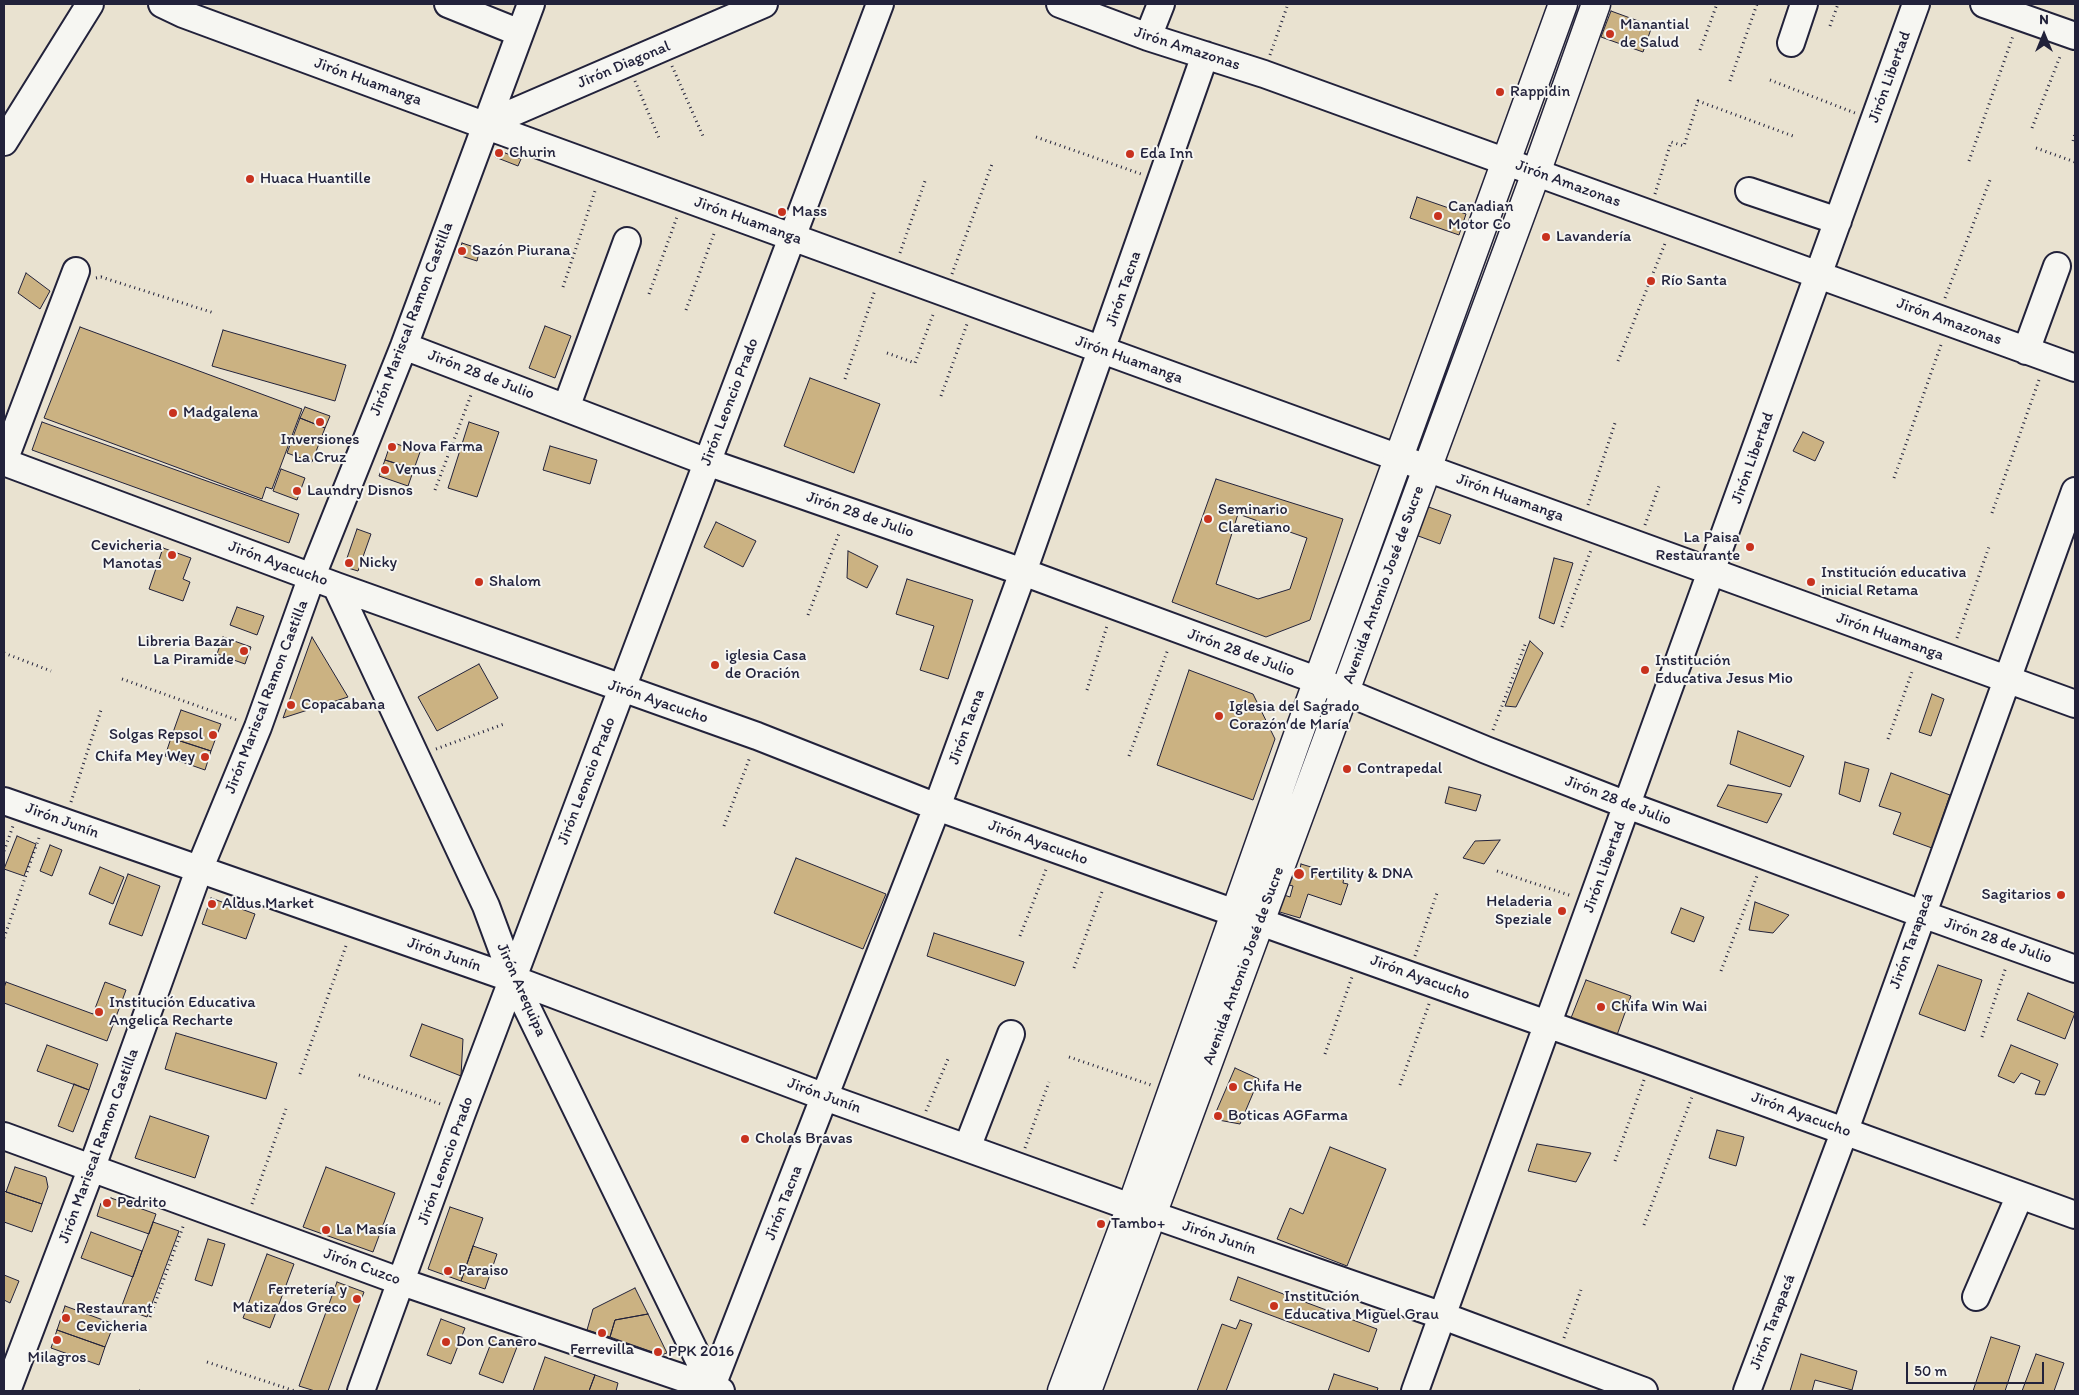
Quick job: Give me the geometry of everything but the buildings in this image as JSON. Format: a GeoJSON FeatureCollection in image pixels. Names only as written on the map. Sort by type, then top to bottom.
{"type":"FeatureCollection","features":[{"type":"Feature","properties":{"kind":"main road","name":"Avenida Antonio José de Sucre"},"geometry":{"type":"LineString","coordinates":[[1087,1391],[1142,1211],[1172,1093],[1235,913],[1563,4]]}},
{"type":"Feature","properties":{"kind":"main road","name":"Avenida Antonio José de Sucre"},"geometry":{"type":"LineString","coordinates":[[1062,1391],[1142,1211],[1260,922],[1536,173],[1596,4]]}},
{"type":"Feature","properties":{"kind":"street"},"geometry":{"type":"LineString","coordinates":[[4,142],[90,4]]}},
{"type":"Feature","properties":{"kind":"street"},"geometry":{"type":"LineString","coordinates":[[448,4],[520,33]]}},
{"type":"Feature","properties":{"kind":"street","name":"Jirón Mariscal Ramon Castilla"},"geometry":{"type":"LineString","coordinates":[[8,1391],[92,1167],[199,870],[258,727],[312,576],[404,346],[484,125],[531,4]]}},
{"type":"Feature","properties":{"kind":"street","name":"Jirón Diagonal"},"geometry":{"type":"LineString","coordinates":[[484,125],[764,4]]}},
{"type":"Feature","properties":{"kind":"street","name":"Jirón Leoncio Prado"},"geometry":{"type":"LineString","coordinates":[[361,1391],[462,1113],[880,4]]}},
{"type":"Feature","properties":{"kind":"street","name":"Jirón Amazonas"},"geometry":{"type":"LineString","coordinates":[[1060,4],[1148,36],[1264,74],[2075,368]]}},
{"type":"Feature","properties":{"kind":"street"},"geometry":{"type":"LineString","coordinates":[[1148,36],[1161,4]]}},
{"type":"Feature","properties":{"kind":"street"},"geometry":{"type":"LineString","coordinates":[[1791,43],[1804,4]]}},
{"type":"Feature","properties":{"kind":"street","name":"Jirón Libertad"},"geometry":{"type":"LineString","coordinates":[[1415,1391],[1916,4]]}},
{"type":"Feature","properties":{"kind":"street"},"geometry":{"type":"LineString","coordinates":[[1984,4],[2072,35]]}},
{"type":"Feature","properties":{"kind":"street","name":"Jirón Huamanga"},"geometry":{"type":"LineString","coordinates":[[177,7],[484,125],[2075,704]]}},
{"type":"Feature","properties":{"kind":"street","name":"Jirón Tacna"},"geometry":{"type":"LineString","coordinates":[[714,1390],[937,807],[1023,572],[1205,55]]}},
{"type":"Feature","properties":{"kind":"street"},"geometry":{"type":"LineString","coordinates":[[1749,191],[1838,221]]}},
{"type":"Feature","properties":{"kind":"street"},"geometry":{"type":"LineString","coordinates":[[566,408],[627,242]]}},
{"type":"Feature","properties":{"kind":"street"},"geometry":{"type":"LineString","coordinates":[[2036,354],[2057,266]]}},
{"type":"Feature","properties":{"kind":"street"},"geometry":{"type":"LineString","coordinates":[[4,462],[73,278]]}},
{"type":"Feature","properties":{"kind":"street","name":"Jirón 28 de Julio"},"geometry":{"type":"LineString","coordinates":[[404,346],[707,462],[1023,572],[1175,630],[1319,681],[1486,750],[1627,805],[1922,914],[2075,968]]}},
{"type":"Feature","properties":{"kind":"street","name":"Jirón Ayacucho"},"geometry":{"type":"LineString","coordinates":[[4,462],[336,586],[757,736],[937,807],[1700,1078],[2075,1215]]}},
{"type":"Feature","properties":{"kind":"street","name":"Jirón Tarapacá"},"geometry":{"type":"LineString","coordinates":[[1747,1391],[1845,1130],[2006,679],[2066,544],[2075,491]]}},
{"type":"Feature","properties":{"kind":"street","name":"Jirón Arequipa"},"geometry":{"type":"LineString","coordinates":[[336,586],[486,906],[513,979],[714,1390]]}},
{"type":"Feature","properties":{"kind":"street","name":"Jirón Junín"},"geometry":{"type":"LineString","coordinates":[[4,801],[513,979],[826,1097],[1142,1211],[1443,1316],[1644,1391]]}},
{"type":"Feature","properties":{"kind":"street"},"geometry":{"type":"LineString","coordinates":[[967,1148],[1011,1034]]}},
{"type":"Feature","properties":{"kind":"street","name":"Jirón Cuzco"},"geometry":{"type":"LineString","coordinates":[[4,1136],[402,1282],[714,1390]]}},
{"type":"Feature","properties":{"kind":"street"},"geometry":{"type":"LineString","coordinates":[[1976,1297],[2020,1195]]}},
{"type":"Feature","properties":{"kind":"path"},"geometry":{"type":"LineString","coordinates":[[1264,74],[1288,4]]}},
{"type":"Feature","properties":{"kind":"path"},"geometry":{"type":"LineString","coordinates":[[1700,50],[1716,4]]}},
{"type":"Feature","properties":{"kind":"path"},"geometry":{"type":"LineString","coordinates":[[1730,81],[1757,4]]}},
{"type":"Feature","properties":{"kind":"path"},"geometry":{"type":"LineString","coordinates":[[1830,26],[1838,4]]}},
{"type":"Feature","properties":{"kind":"path"},"geometry":{"type":"LineString","coordinates":[[1969,161],[2020,17]]}},
{"type":"Feature","properties":{"kind":"path"},"geometry":{"type":"LineString","coordinates":[[2032,128],[2072,35]]}},
{"type":"Feature","properties":{"kind":"path"},"geometry":{"type":"LineString","coordinates":[[664,47],[703,136]]}},
{"type":"Feature","properties":{"kind":"path"},"geometry":{"type":"LineString","coordinates":[[627,63],[659,138]]}},
{"type":"Feature","properties":{"kind":"path"},"geometry":{"type":"LineString","coordinates":[[1770,80],[1874,120]]}},
{"type":"Feature","properties":{"kind":"path"},"geometry":{"type":"LineString","coordinates":[[1649,214],[1671,142],[1684,146],[1698,101],[1794,136]]}},
{"type":"Feature","properties":{"kind":"path"},"geometry":{"type":"LineString","coordinates":[[2073,141],[2075,134]]}},
{"type":"Feature","properties":{"kind":"path"},"geometry":{"type":"LineString","coordinates":[[1036,137],[1162,181]]}},
{"type":"Feature","properties":{"kind":"path"},"geometry":{"type":"LineString","coordinates":[[2036,148],[2075,162]]}},
{"type":"Feature","properties":{"kind":"path"},"geometry":{"type":"LineString","coordinates":[[887,354],[915,363],[992,164]]}},
{"type":"Feature","properties":{"kind":"path"},"geometry":{"type":"LineString","coordinates":[[563,287],[603,168]]}},
{"type":"Feature","properties":{"kind":"path"},"geometry":{"type":"LineString","coordinates":[[1894,478],[1990,180]]}},
{"type":"Feature","properties":{"kind":"path"},"geometry":{"type":"LineString","coordinates":[[845,379],[925,181]]}},
{"type":"Feature","properties":{"kind":"path"},"geometry":{"type":"LineString","coordinates":[[648,294],[685,198]]}},
{"type":"Feature","properties":{"kind":"path"},"geometry":{"type":"LineString","coordinates":[[686,310],[722,212]]}},
{"type":"Feature","properties":{"kind":"path"},"geometry":{"type":"LineString","coordinates":[[1618,361],[1673,222]]}},
{"type":"Feature","properties":{"kind":"path"},"geometry":{"type":"LineString","coordinates":[[73,278],[102,277],[214,313]]}},
{"type":"Feature","properties":{"kind":"path"},"geometry":{"type":"LineString","coordinates":[[941,396],[974,304]]}},
{"type":"Feature","properties":{"kind":"path"},"geometry":{"type":"LineString","coordinates":[[1992,514],[2036,354]]}},
{"type":"Feature","properties":{"kind":"path"},"geometry":{"type":"LineString","coordinates":[[435,490],[479,374]]}},
{"type":"Feature","properties":{"kind":"path"},"geometry":{"type":"LineString","coordinates":[[1562,627],[1590,528],[1616,420]]}},
{"type":"Feature","properties":{"kind":"path"},"geometry":{"type":"LineString","coordinates":[[1638,545],[1659,486]]}},
{"type":"Feature","properties":{"kind":"path"},"geometry":{"type":"LineString","coordinates":[[808,615],[848,511]]}},
{"type":"Feature","properties":{"kind":"path"},"geometry":{"type":"LineString","coordinates":[[1950,659],[1990,544]]}},
{"type":"Feature","properties":{"kind":"path"},"geometry":{"type":"LineString","coordinates":[[1087,690],[1114,607]]}},
{"type":"Feature","properties":{"kind":"path"},"geometry":{"type":"LineString","coordinates":[[1129,756],[1175,630]]}},
{"type":"Feature","properties":{"kind":"path"},"geometry":{"type":"LineString","coordinates":[[1486,750],[1526,642]]}},
{"type":"Feature","properties":{"kind":"path"},"geometry":{"type":"LineString","coordinates":[[1888,739],[1921,648]]}},
{"type":"Feature","properties":{"kind":"path"},"geometry":{"type":"LineString","coordinates":[[4,653],[51,671]]}},
{"type":"Feature","properties":{"kind":"path"},"geometry":{"type":"LineString","coordinates":[[122,679],[258,727]]}},
{"type":"Feature","properties":{"kind":"path"},"geometry":{"type":"LineString","coordinates":[[4,938],[102,710]]}},
{"type":"Feature","properties":{"kind":"path"},"geometry":{"type":"LineString","coordinates":[[416,757],[504,724]]}},
{"type":"Feature","properties":{"kind":"path"},"geometry":{"type":"LineString","coordinates":[[724,826],[757,736]]}},
{"type":"Feature","properties":{"kind":"path"},"geometry":{"type":"LineString","coordinates":[[1020,936],[1055,849]]}},
{"type":"Feature","properties":{"kind":"path"},"geometry":{"type":"LineString","coordinates":[[1721,971],[1765,856]]}},
{"type":"Feature","properties":{"kind":"path"},"geometry":{"type":"LineString","coordinates":[[1074,968],[1110,869]]}},
{"type":"Feature","properties":{"kind":"path"},"geometry":{"type":"LineString","coordinates":[[1497,871],[1592,903]]}},
{"type":"Feature","properties":{"kind":"path"},"geometry":{"type":"LineString","coordinates":[[1409,975],[1437,893]]}},
{"type":"Feature","properties":{"kind":"path"},"geometry":{"type":"LineString","coordinates":[[300,1074],[354,924]]}},
{"type":"Feature","properties":{"kind":"path"},"geometry":{"type":"LineString","coordinates":[[1982,1038],[2013,946]]}},
{"type":"Feature","properties":{"kind":"path"},"geometry":{"type":"LineString","coordinates":[[1325,1054],[1360,957]]}},
{"type":"Feature","properties":{"kind":"path"},"geometry":{"type":"LineString","coordinates":[[1400,1086],[1436,984]]}},
{"type":"Feature","properties":{"kind":"path"},"geometry":{"type":"LineString","coordinates":[[1069,1057],[1172,1093]]}},
{"type":"Feature","properties":{"kind":"path"},"geometry":{"type":"LineString","coordinates":[[919,1130],[948,1059]]}},
{"type":"Feature","properties":{"kind":"path"},"geometry":{"type":"LineString","coordinates":[[1615,1161],[1651,1061]]}},
{"type":"Feature","properties":{"kind":"path"},"geometry":{"type":"LineString","coordinates":[[359,1074],[462,1113]]}},
{"type":"Feature","properties":{"kind":"path"},"geometry":{"type":"LineString","coordinates":[[1644,1225],[1700,1078]]}},
{"type":"Feature","properties":{"kind":"path"},"geometry":{"type":"LineString","coordinates":[[1018,1166],[1049,1082]]}},
{"type":"Feature","properties":{"kind":"path"},"geometry":{"type":"LineString","coordinates":[[245,1224],[287,1106]]}},
{"type":"Feature","properties":{"kind":"path"},"geometry":{"type":"LineString","coordinates":[[150,1317],[191,1204]]}},
{"type":"Feature","properties":{"kind":"path"},"geometry":{"type":"LineString","coordinates":[[1557,1359],[1582,1287]]}},
{"type":"Feature","properties":{"kind":"path"},"geometry":{"type":"LineString","coordinates":[[207,1362],[295,1391]]}},
{"type":"Feature","properties":{"kind":"place","name":"Manantial de Salud"},"geometry":{"type":"Point","coordinates":[1610,34]}},
{"type":"Feature","properties":{"kind":"place","name":"Rappidin"},"geometry":{"type":"Point","coordinates":[1500,92]}},
{"type":"Feature","properties":{"kind":"place","name":"Churin"},"geometry":{"type":"Point","coordinates":[499,153]}},
{"type":"Feature","properties":{"kind":"place","name":"Eda Inn"},"geometry":{"type":"Point","coordinates":[1130,154]}},
{"type":"Feature","properties":{"kind":"place","name":"Huaca Huantille"},"geometry":{"type":"Point","coordinates":[250,179]}},
{"type":"Feature","properties":{"kind":"place","name":"Mass"},"geometry":{"type":"Point","coordinates":[782,212]}},
{"type":"Feature","properties":{"kind":"place","name":"Canadian Motor Co"},"geometry":{"type":"Point","coordinates":[1438,216]}},
{"type":"Feature","properties":{"kind":"place","name":"Lavandería"},"geometry":{"type":"Point","coordinates":[1546,237]}},
{"type":"Feature","properties":{"kind":"place","name":"Sazón Piurana"},"geometry":{"type":"Point","coordinates":[462,251]}},
{"type":"Feature","properties":{"kind":"place","name":"Río Santa"},"geometry":{"type":"Point","coordinates":[1651,281]}},
{"type":"Feature","properties":{"kind":"place","name":"Madgalena"},"geometry":{"type":"Point","coordinates":[173,413]}},
{"type":"Feature","properties":{"kind":"place","name":"Inversiones La Cruz"},"geometry":{"type":"Point","coordinates":[320,422]}},
{"type":"Feature","properties":{"kind":"place","name":"Nova Farma"},"geometry":{"type":"Point","coordinates":[392,447]}},
{"type":"Feature","properties":{"kind":"place","name":"Venus"},"geometry":{"type":"Point","coordinates":[385,470]}},
{"type":"Feature","properties":{"kind":"place","name":"Laundry Disnos"},"geometry":{"type":"Point","coordinates":[297,491]}},
{"type":"Feature","properties":{"kind":"place","name":"Seminario Claretiano"},"geometry":{"type":"Point","coordinates":[1208,519]}},
{"type":"Feature","properties":{"kind":"place","name":"La Paisa Restaurante"},"geometry":{"type":"Point","coordinates":[1750,547]}},
{"type":"Feature","properties":{"kind":"place","name":"Cevicheria Manotas"},"geometry":{"type":"Point","coordinates":[172,555]}},
{"type":"Feature","properties":{"kind":"place","name":"Nicky"},"geometry":{"type":"Point","coordinates":[349,563]}},
{"type":"Feature","properties":{"kind":"place","name":"Shalom"},"geometry":{"type":"Point","coordinates":[479,582]}},
{"type":"Feature","properties":{"kind":"place","name":"Institución educativa inicial Retama"},"geometry":{"type":"Point","coordinates":[1811,582]}},
{"type":"Feature","properties":{"kind":"place","name":"Libreria Bazar La Piramide"},"geometry":{"type":"Point","coordinates":[244,651]}},
{"type":"Feature","properties":{"kind":"place","name":"iglesia Casa de Oración"},"geometry":{"type":"Point","coordinates":[715,665]}},
{"type":"Feature","properties":{"kind":"place","name":"Institución Educativa Jesus Mio"},"geometry":{"type":"Point","coordinates":[1645,670]}},
{"type":"Feature","properties":{"kind":"place","name":"Copacabana"},"geometry":{"type":"Point","coordinates":[291,705]}},
{"type":"Feature","properties":{"kind":"place","name":"Iglesia del Sagrado Corazón de María"},"geometry":{"type":"Point","coordinates":[1219,716]}},
{"type":"Feature","properties":{"kind":"place","name":"Solgas Repsol"},"geometry":{"type":"Point","coordinates":[213,735]}},
{"type":"Feature","properties":{"kind":"place","name":"Chifa Mey Wey"},"geometry":{"type":"Point","coordinates":[205,757]}},
{"type":"Feature","properties":{"kind":"place","name":"Contrapedal"},"geometry":{"type":"Point","coordinates":[1347,769]}},
{"type":"Feature","properties":{"kind":"place","name":"Fertility & DNA"},"geometry":{"type":"Point","coordinates":[1299,874]}},
{"type":"Feature","properties":{"kind":"place","name":"Sagitarios"},"geometry":{"type":"Point","coordinates":[2061,895]}},
{"type":"Feature","properties":{"kind":"place","name":"Aldus Market"},"geometry":{"type":"Point","coordinates":[212,904]}},
{"type":"Feature","properties":{"kind":"place","name":"Heladeria Speziale"},"geometry":{"type":"Point","coordinates":[1562,911]}},
{"type":"Feature","properties":{"kind":"place","name":"Chifa Win Wai"},"geometry":{"type":"Point","coordinates":[1601,1007]}},
{"type":"Feature","properties":{"kind":"place","name":"Institución Educativa Angelica Recharte"},"geometry":{"type":"Point","coordinates":[99,1012]}},
{"type":"Feature","properties":{"kind":"place","name":"Chifa He"},"geometry":{"type":"Point","coordinates":[1233,1087]}},
{"type":"Feature","properties":{"kind":"place","name":"Boticas AGFarma"},"geometry":{"type":"Point","coordinates":[1218,1116]}},
{"type":"Feature","properties":{"kind":"place","name":"Cholas Bravas"},"geometry":{"type":"Point","coordinates":[745,1139]}},
{"type":"Feature","properties":{"kind":"place","name":"Pedrito"},"geometry":{"type":"Point","coordinates":[107,1203]}},
{"type":"Feature","properties":{"kind":"place","name":"Tambo+"},"geometry":{"type":"Point","coordinates":[1101,1224]}},
{"type":"Feature","properties":{"kind":"place","name":"La Masía"},"geometry":{"type":"Point","coordinates":[326,1230]}},
{"type":"Feature","properties":{"kind":"place","name":"Paraiso"},"geometry":{"type":"Point","coordinates":[448,1271]}},
{"type":"Feature","properties":{"kind":"place","name":"Ferretería y Matizados Greco"},"geometry":{"type":"Point","coordinates":[357,1299]}},
{"type":"Feature","properties":{"kind":"place","name":"Institución Educativa Miguel Grau"},"geometry":{"type":"Point","coordinates":[1274,1306]}},
{"type":"Feature","properties":{"kind":"place","name":"Restaurant Cevicheria"},"geometry":{"type":"Point","coordinates":[66,1318]}},
{"type":"Feature","properties":{"kind":"place","name":"Ferrevilla"},"geometry":{"type":"Point","coordinates":[602,1333]}},
{"type":"Feature","properties":{"kind":"place","name":"Milagros"},"geometry":{"type":"Point","coordinates":[57,1340]}},
{"type":"Feature","properties":{"kind":"place","name":"Don Canero"},"geometry":{"type":"Point","coordinates":[446,1342]}},
{"type":"Feature","properties":{"kind":"place","name":"PPK 2016"},"geometry":{"type":"Point","coordinates":[658,1352]}}]}
